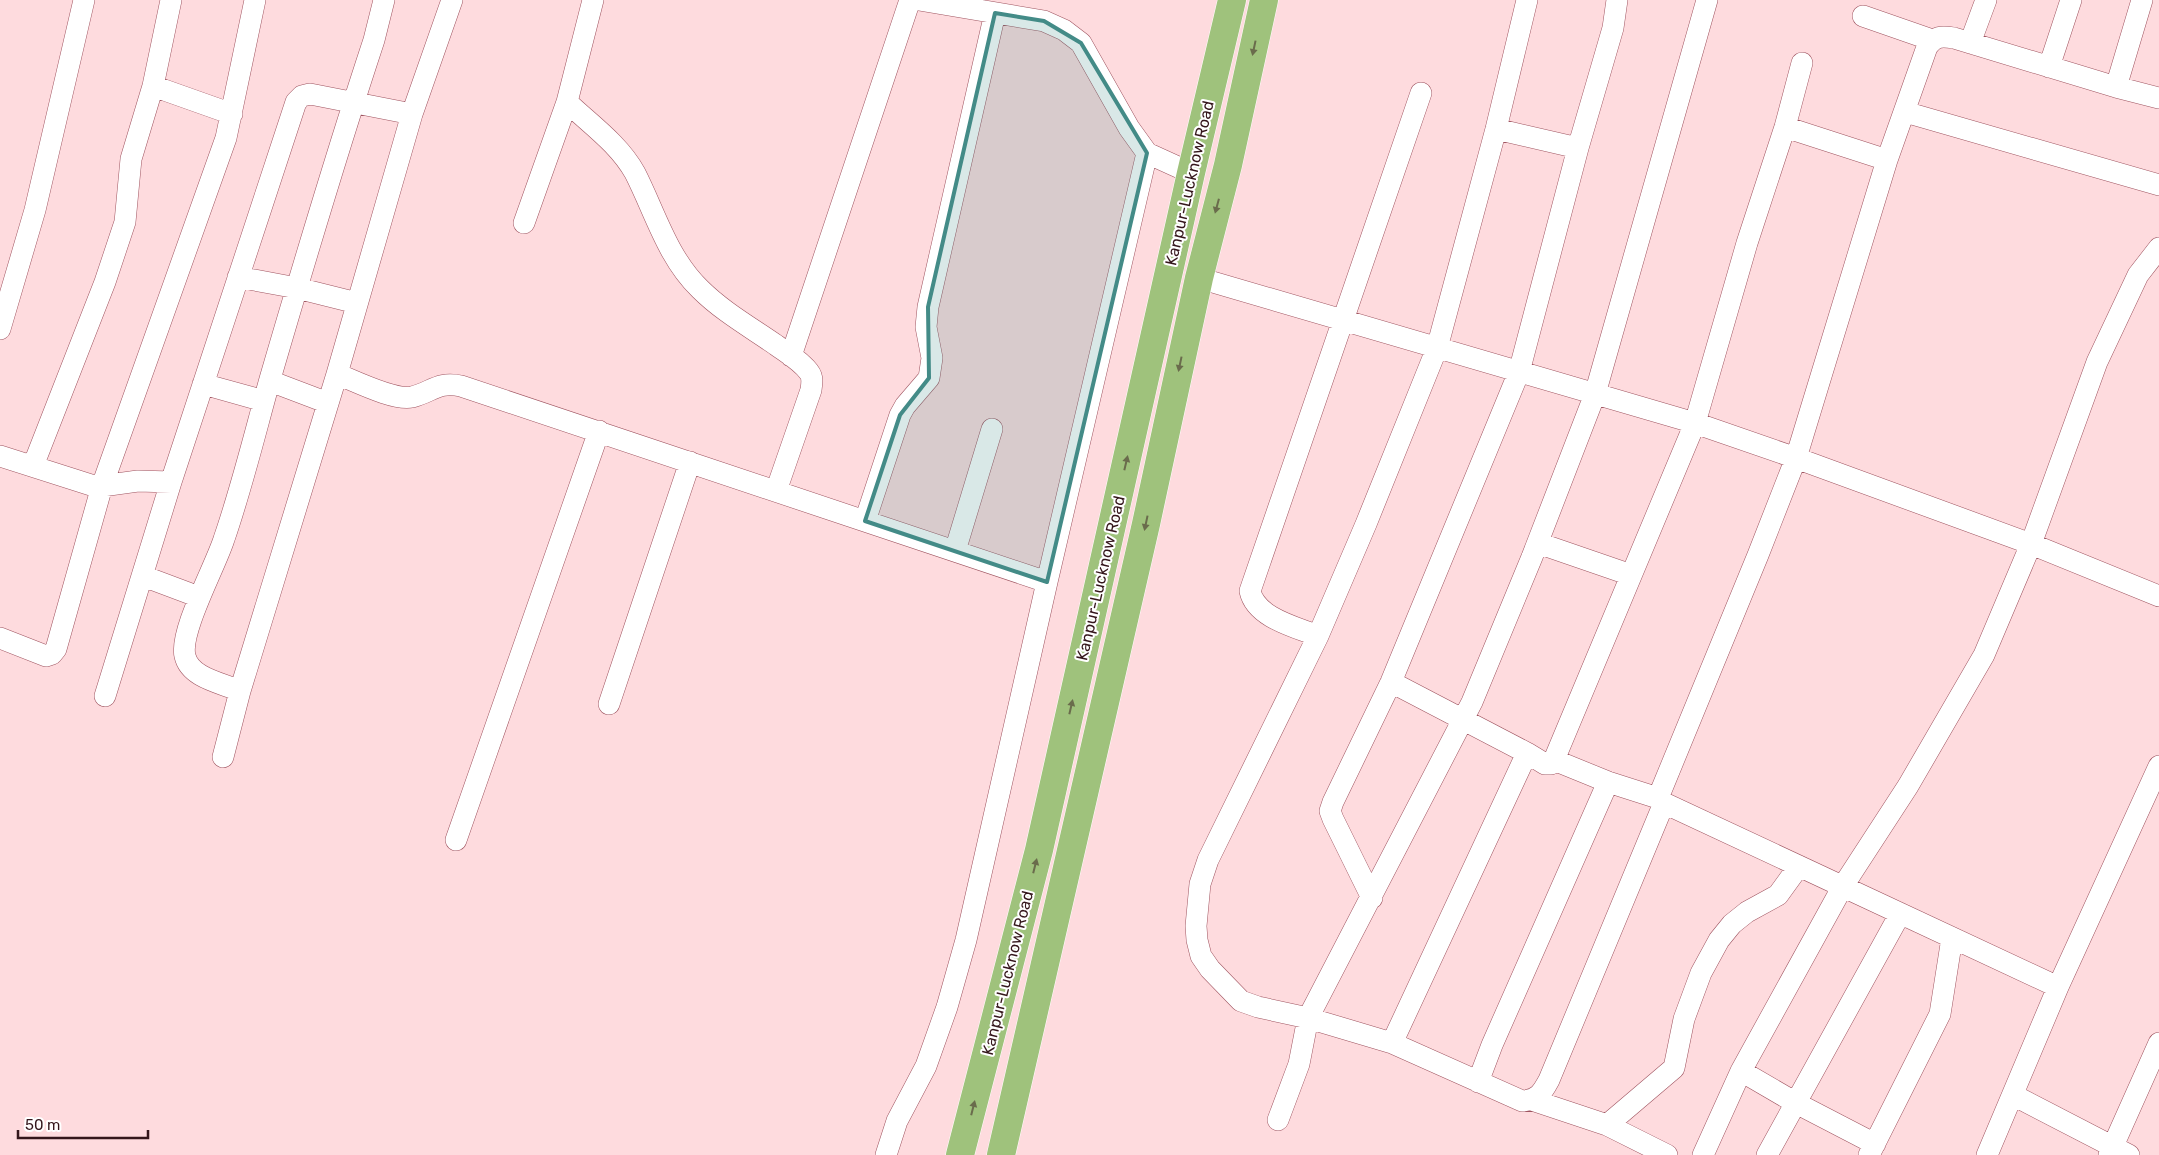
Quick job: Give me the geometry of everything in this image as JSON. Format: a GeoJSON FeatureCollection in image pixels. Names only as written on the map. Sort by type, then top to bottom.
{"type":"FeatureCollection","features":[{"type":"Feature","properties":{"kind":"highway","name":"Kanpur-Lucknow Road"},"geometry":{"type":"LineString","coordinates":[[960,1155],[1039,850],[1190,173],[1232,0]]}},
{"type":"Feature","properties":{"kind":"highway","name":"Kanpur-Lucknow Road"},"geometry":{"type":"LineString","coordinates":[[1001,1155],[1142,543],[1199,278],[1228,165],[1264,0]]}},
{"type":"Feature","properties":{"kind":"street"},"geometry":{"type":"LineString","coordinates":[[0,329],[35,210],[84,0]]}},
{"type":"Feature","properties":{"kind":"street"},"geometry":{"type":"LineString","coordinates":[[33,466],[105,282],[126,222],[131,159],[153,86],[171,0]]}},
{"type":"Feature","properties":{"kind":"street"},"geometry":{"type":"LineString","coordinates":[[0,638],[46,656],[52,654],[56,649],[102,486],[222,148],[232,114],[255,0]]}},
{"type":"Feature","properties":{"kind":"street"},"geometry":{"type":"LineString","coordinates":[[240,691],[197,673],[188,666],[184,655],[185,641],[199,597],[225,538],[297,288],[374,40],[384,0]]}},
{"type":"Feature","properties":{"kind":"street"},"geometry":{"type":"LineString","coordinates":[[223,756],[240,691],[337,374],[412,114],[452,0]]}},
{"type":"Feature","properties":{"kind":"street"},"geometry":{"type":"LineString","coordinates":[[524,222],[566,102],[593,0]]}},
{"type":"Feature","properties":{"kind":"street"},"geometry":{"type":"LineString","coordinates":[[791,356],[910,0]]}},
{"type":"Feature","properties":{"kind":"street"},"geometry":{"type":"LineString","coordinates":[[919,0],[941,1],[1044,21],[1064,30],[1080,43],[1129,128],[1148,153],[1190,173]]}},
{"type":"Feature","properties":{"kind":"street"},"geometry":{"type":"LineString","coordinates":[[1527,0],[1496,130],[1437,348],[1366,524],[1318,636],[1208,860],[1200,884],[1196,926],[1197,940],[1201,956],[1210,969],[1241,1000],[1258,1007],[1308,1018],[1392,1043],[1522,1101],[1532,1100],[1608,1126],[1667,1155]]}},
{"type":"Feature","properties":{"kind":"street"},"geometry":{"type":"LineString","coordinates":[[1372,898],[1330,811],[1332,802],[1391,682],[1520,372],[1578,148],[1613,28],[1617,0]]}},
{"type":"Feature","properties":{"kind":"street"},"geometry":{"type":"LineString","coordinates":[[1278,1120],[1299,1064],[1308,1018],[1463,721],[1538,543],[1595,394],[1707,0]]}},
{"type":"Feature","properties":{"kind":"street"},"geometry":{"type":"LineString","coordinates":[[1970,43],[1986,0]]}},
{"type":"Feature","properties":{"kind":"street"},"geometry":{"type":"LineString","coordinates":[[2049,68],[2071,0]]}},
{"type":"Feature","properties":{"kind":"street"},"geometry":{"type":"LineString","coordinates":[[2116,87],[2142,0]]}},
{"type":"Feature","properties":{"kind":"street"},"geometry":{"type":"LineString","coordinates":[[865,521],[900,415],[905,406],[930,378],[932,358],[926,327],[928,307],[995,13]]}},
{"type":"Feature","properties":{"kind":"street"},"geometry":{"type":"LineString","coordinates":[[1863,16],[1932,40]]}},
{"type":"Feature","properties":{"kind":"street"},"geometry":{"type":"LineString","coordinates":[[1532,1100],[1541,1094],[1549,1080],[1796,458],[1888,160],[1932,40],[1941,36],[1947,37],[2049,68],[2159,98]]}},
{"type":"Feature","properties":{"kind":"street"},"geometry":{"type":"LineString","coordinates":[[1391,682],[1545,764],[1551,764],[1554,760],[1695,423],[1747,243],[1786,127],[1802,63]]}},
{"type":"Feature","properties":{"kind":"street"},"geometry":{"type":"LineString","coordinates":[[153,86],[232,114]]}},
{"type":"Feature","properties":{"kind":"street"},"geometry":{"type":"LineString","coordinates":[[105,696],[171,482],[296,102],[302,96],[310,94],[412,114]]}},
{"type":"Feature","properties":{"kind":"street"},"geometry":{"type":"LineString","coordinates":[[1318,636],[1282,622],[1258,607],[1251,598],[1250,591],[1421,94]]}},
{"type":"Feature","properties":{"kind":"street"},"geometry":{"type":"LineString","coordinates":[[566,102],[615,146],[625,158],[673,254],[691,280],[714,302],[791,356],[809,372],[812,379],[811,390],[776,491]]}},
{"type":"Feature","properties":{"kind":"street"},"geometry":{"type":"LineString","coordinates":[[1905,112],[2159,185]]}},
{"type":"Feature","properties":{"kind":"street"},"geometry":{"type":"LineString","coordinates":[[1786,127],[1888,160]]}},
{"type":"Feature","properties":{"kind":"street"},"geometry":{"type":"LineString","coordinates":[[1496,130],[1578,148]]}},
{"type":"Feature","properties":{"kind":"street"},"geometry":{"type":"LineString","coordinates":[[886,1155],[897,1121],[926,1066],[947,1007],[966,940],[1047,582],[1148,153]]}},
{"type":"Feature","properties":{"kind":"street"},"geometry":{"type":"LineString","coordinates":[[1703,1155],[1741,1071],[1843,886],[1908,786],[1984,656],[2031,544],[2097,362],[2138,275],[2158,253]]}},
{"type":"Feature","properties":{"kind":"street"},"geometry":{"type":"LineString","coordinates":[[238,277],[297,288],[357,303]]}},
{"type":"Feature","properties":{"kind":"street"},"geometry":{"type":"LineString","coordinates":[[1199,278],[1695,423],[2031,544],[2159,596]]}},
{"type":"Feature","properties":{"kind":"street"},"geometry":{"type":"LineString","coordinates":[[337,374],[400,398],[412,397],[449,383],[460,386],[1047,582]]}},
{"type":"Feature","properties":{"kind":"street"},"geometry":{"type":"LineString","coordinates":[[203,384],[267,391],[328,402]]}},
{"type":"Feature","properties":{"kind":"street"},"geometry":{"type":"LineString","coordinates":[[955,551],[992,429]]}},
{"type":"Feature","properties":{"kind":"street"},"geometry":{"type":"LineString","coordinates":[[456,840],[599,431]]}},
{"type":"Feature","properties":{"kind":"street"},"geometry":{"type":"LineString","coordinates":[[0,456],[92,485],[102,486],[138,481],[171,482]]}},
{"type":"Feature","properties":{"kind":"street"},"geometry":{"type":"LineString","coordinates":[[609,704],[690,462]]}},
{"type":"Feature","properties":{"kind":"street"},"geometry":{"type":"LineString","coordinates":[[1538,543],[1631,575]]}},
{"type":"Feature","properties":{"kind":"street"},"geometry":{"type":"LineString","coordinates":[[142,576],[199,597]]}},
{"type":"Feature","properties":{"kind":"street"},"geometry":{"type":"LineString","coordinates":[[1392,1043],[1527,753]]}},
{"type":"Feature","properties":{"kind":"street"},"geometry":{"type":"LineString","coordinates":[[1554,760],[1608,782],[1661,800],[2058,987]]}},
{"type":"Feature","properties":{"kind":"street"},"geometry":{"type":"LineString","coordinates":[[1987,1155],[2058,987],[2159,766]]}},
{"type":"Feature","properties":{"kind":"street"},"geometry":{"type":"LineString","coordinates":[[1478,1082],[1608,782]]}},
{"type":"Feature","properties":{"kind":"street"},"geometry":{"type":"LineString","coordinates":[[1608,1126],[1674,1068],[1684,1019],[1701,973],[1719,940],[1732,924],[1746,912],[1778,895],[1799,866]]}},
{"type":"Feature","properties":{"kind":"street"},"geometry":{"type":"LineString","coordinates":[[1767,1155],[1900,914]]}},
{"type":"Feature","properties":{"kind":"street"},"geometry":{"type":"LineString","coordinates":[[1741,1071],[1872,1149],[1940,1014],[1952,938]]}},
{"type":"Feature","properties":{"kind":"street"},"geometry":{"type":"LineString","coordinates":[[2013,1095],[2117,1152],[2159,1043]]}},
{"type":"Feature","properties":{"kind":"highlighted area"},"geometry":{"type":"Polygon","coordinates":[[[995,13],[1044,21],[1081,43],[1147,153],[1047,582],[865,521],[900,415],[929,378],[928,307],[995,13]]]}}]}
